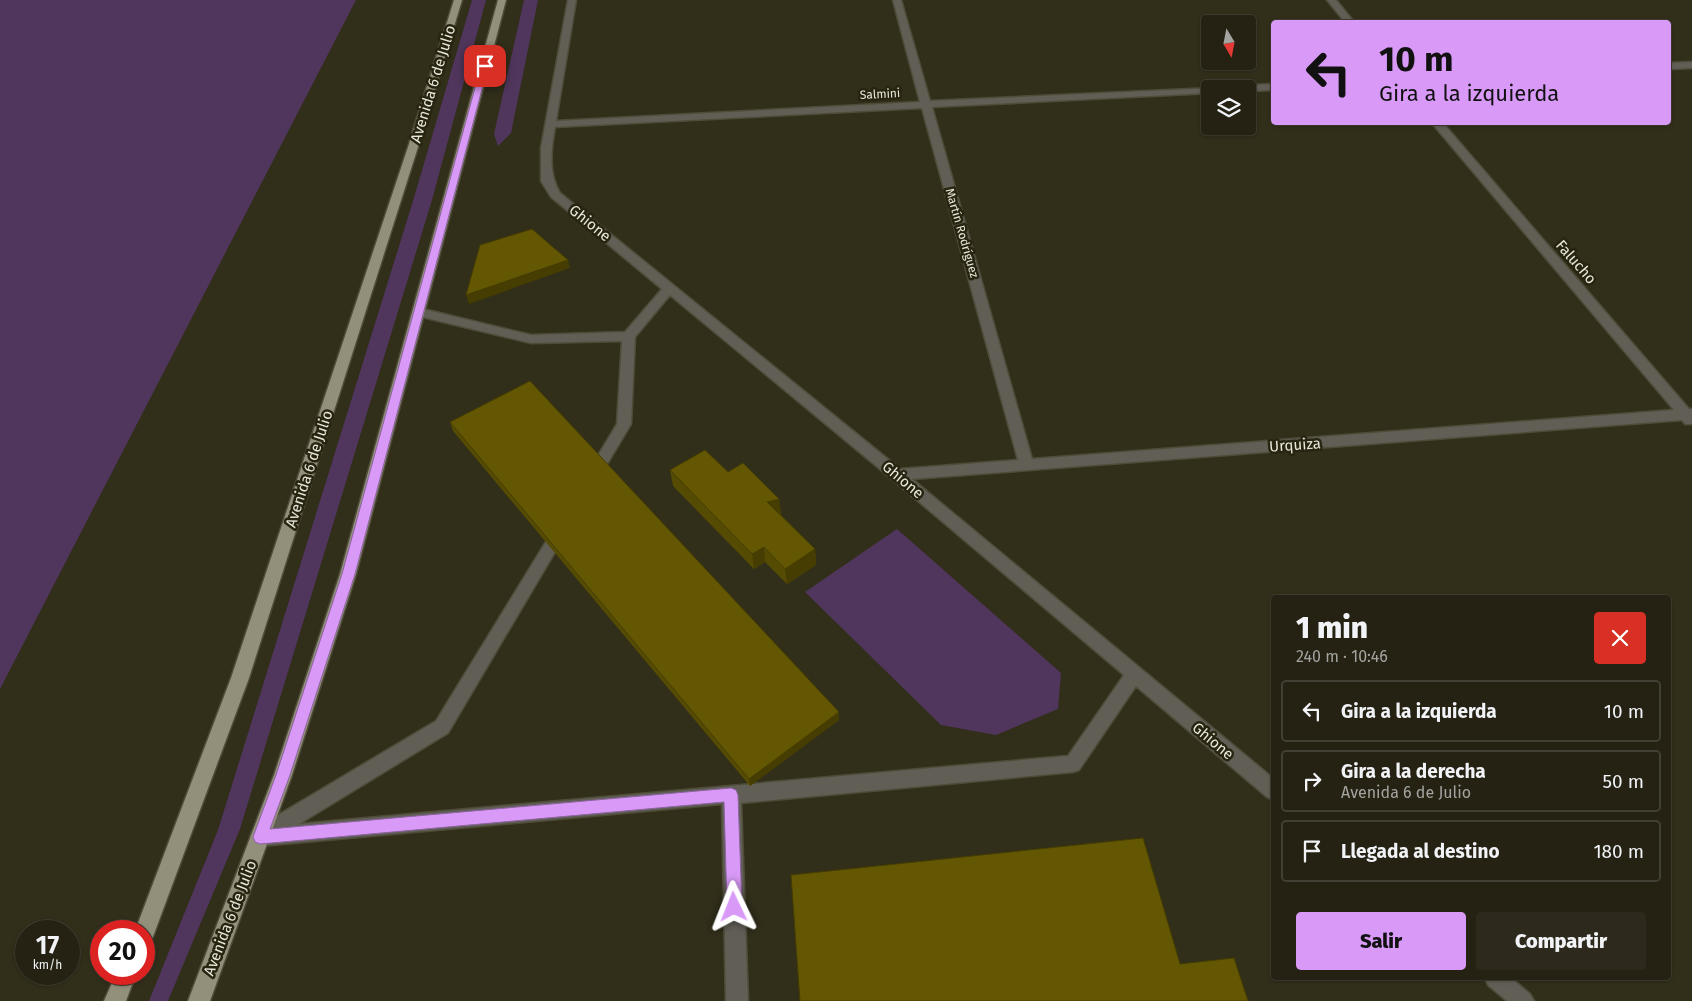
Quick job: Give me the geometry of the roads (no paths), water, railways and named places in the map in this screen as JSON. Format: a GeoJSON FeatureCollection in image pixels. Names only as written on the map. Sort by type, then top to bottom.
{"type":"FeatureCollection","features":[{"type":"Feature","properties":{"kind":"main road","name":"Avenida 6 de Julio"},"geometry":{"type":"LineString","coordinates":[[149,920],[240,678],[410,157],[458,0]]}},
{"type":"Feature","properties":{"kind":"main road","name":"Avenida 6 de Julio"},"geometry":{"type":"LineString","coordinates":[[199,1001],[283,775],[348,574],[502,0]]}},
{"type":"Feature","properties":{"kind":"main road"},"geometry":{"type":"LineString","coordinates":[[115,1001],[122,985]]}},
{"type":"Feature","properties":{"kind":"street","name":"Ghione"},"geometry":{"type":"LineString","coordinates":[[572,0],[546,148],[547,182],[555,194],[897,475],[1271,789]]}},
{"type":"Feature","properties":{"kind":"street","name":"Martín Rodríguez"},"geometry":{"type":"LineString","coordinates":[[897,0],[1027,466]]}},
{"type":"Feature","properties":{"kind":"street"},"geometry":{"type":"LineString","coordinates":[[1331,0],[1348,20]]}},
{"type":"Feature","properties":{"kind":"street"},"geometry":{"type":"LineString","coordinates":[[1671,66],[1692,65]]}},
{"type":"Feature","properties":{"kind":"street"},"geometry":{"type":"LineString","coordinates":[[1256,88],[1271,87]]}},
{"type":"Feature","properties":{"kind":"street","name":"Salmini"},"geometry":{"type":"LineString","coordinates":[[551,124],[1201,90]]}},
{"type":"Feature","properties":{"kind":"street","name":"Falucho"},"geometry":{"type":"LineString","coordinates":[[1439,125],[1690,417]]}},
{"type":"Feature","properties":{"kind":"street"},"geometry":{"type":"LineString","coordinates":[[584,491],[624,424],[629,336],[669,288]]}},
{"type":"Feature","properties":{"kind":"street"},"geometry":{"type":"LineString","coordinates":[[419,312],[531,339],[629,336]]}},
{"type":"Feature","properties":{"kind":"street","name":"Urquiza"},"geometry":{"type":"LineString","coordinates":[[897,475],[1690,417]]}},
{"type":"Feature","properties":{"kind":"street"},"geometry":{"type":"LineString","coordinates":[[260,837],[442,727],[568,516]]}},
{"type":"Feature","properties":{"kind":"street"},"geometry":{"type":"LineString","coordinates":[[260,837],[1073,764],[1134,674]]}},
{"type":"Feature","properties":{"kind":"street"},"geometry":{"type":"LineString","coordinates":[[731,795],[737,1001]]}},
{"type":"Feature","properties":{"kind":"street"},"geometry":{"type":"LineString","coordinates":[[1497,980],[1523,1001]]}}]}
